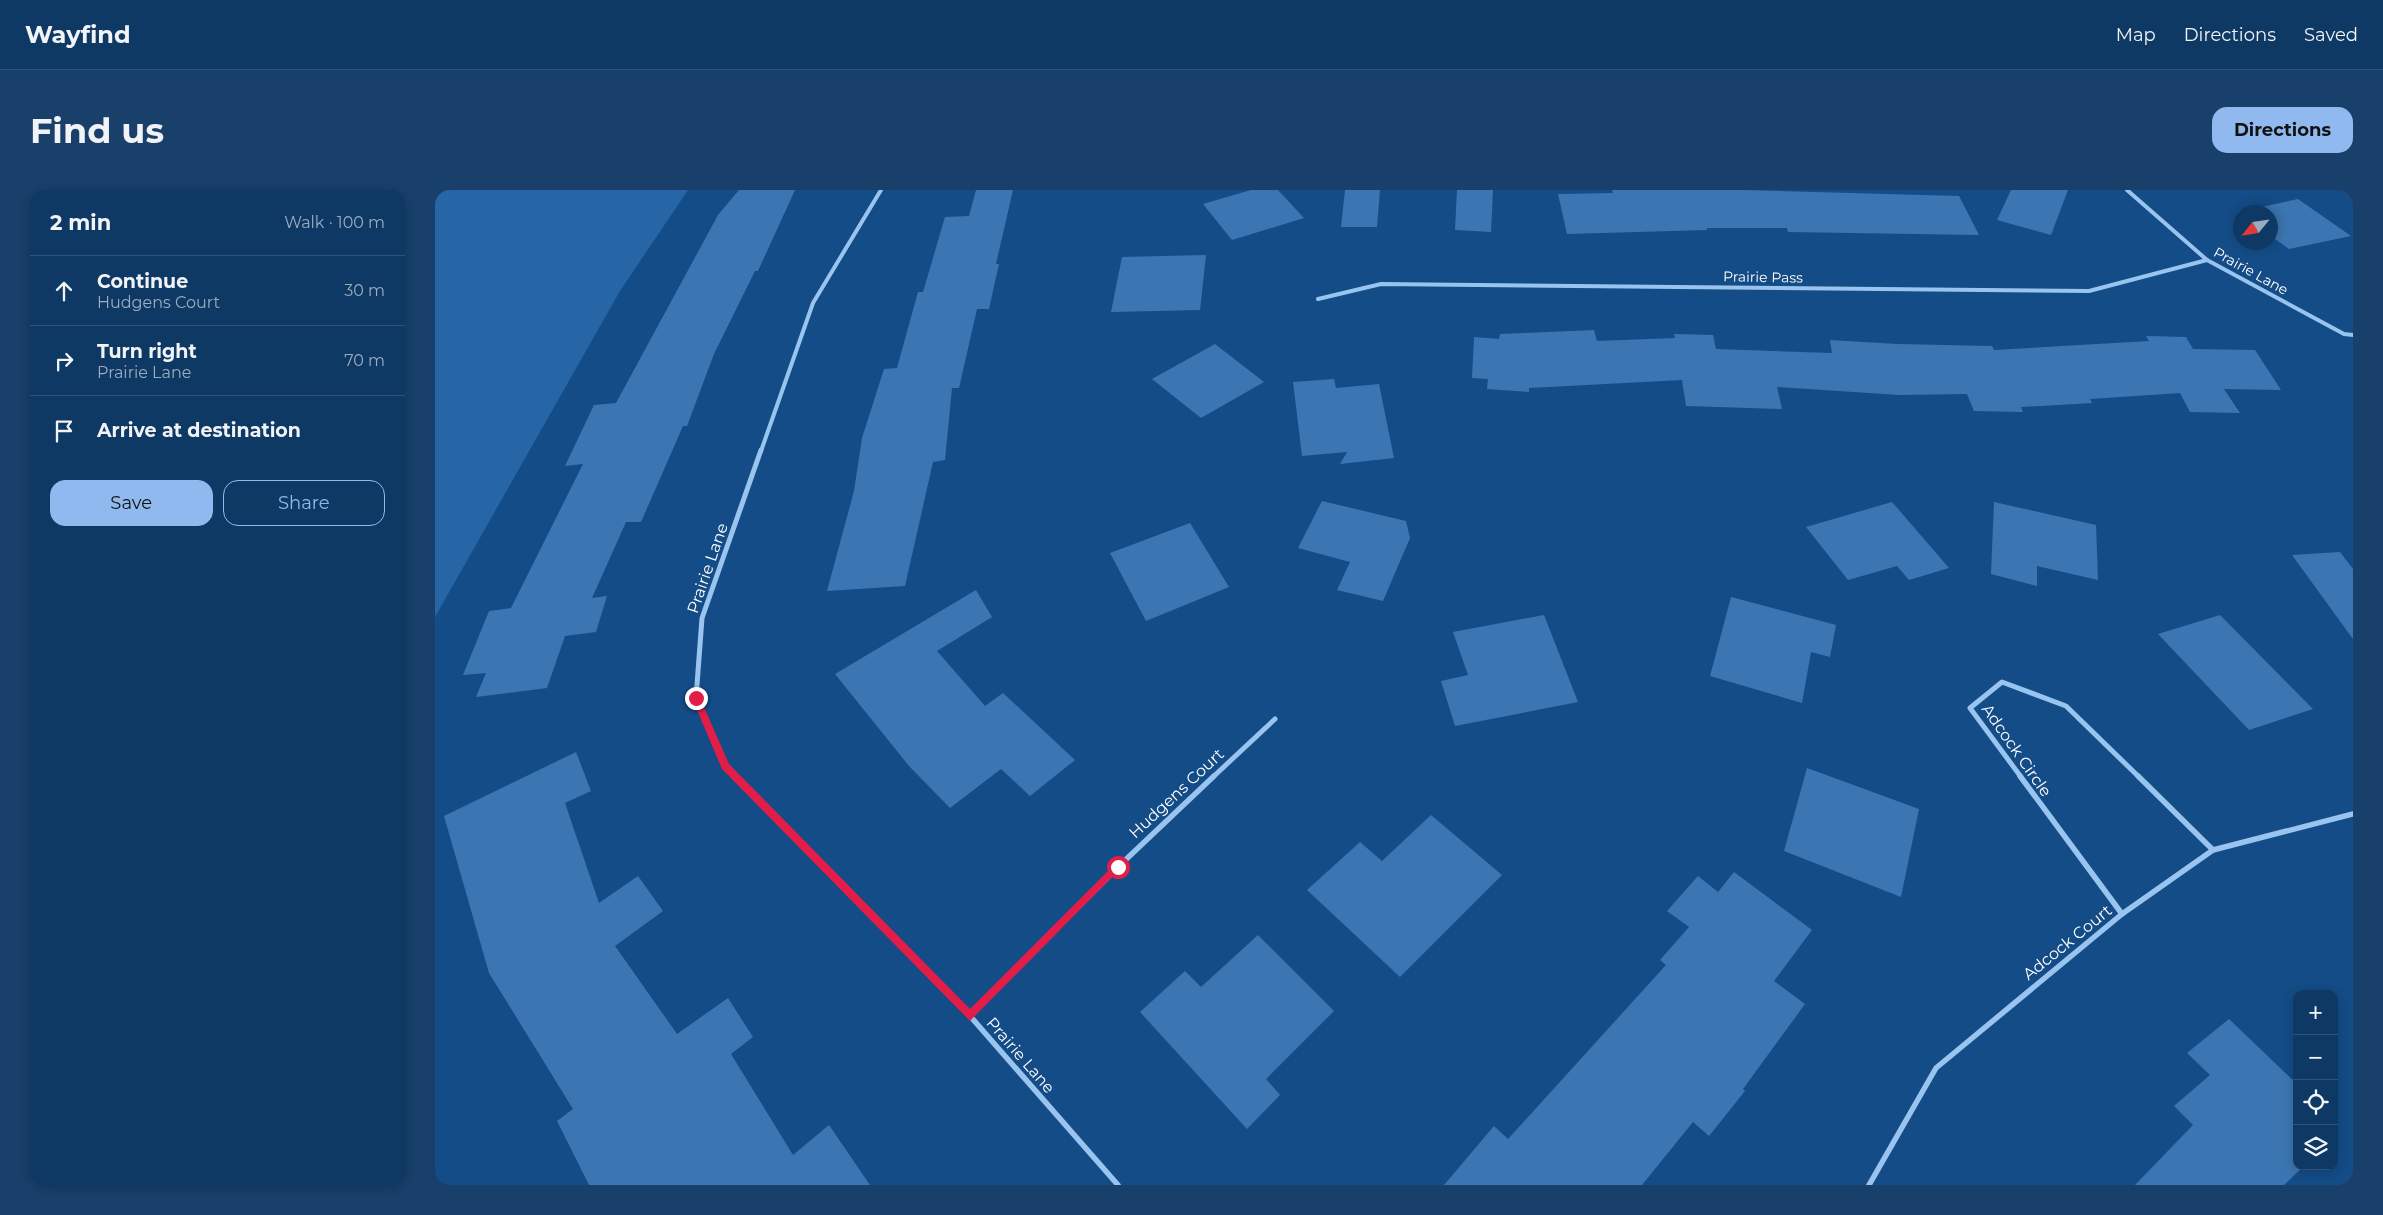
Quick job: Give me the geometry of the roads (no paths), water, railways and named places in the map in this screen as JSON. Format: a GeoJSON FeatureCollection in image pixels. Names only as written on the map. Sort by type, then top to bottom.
{"type":"FeatureCollection","features":[{"type":"Feature","properties":{"kind":"street","name":"Prairie Lane"},"geometry":{"type":"LineString","coordinates":[[881,190],[813,302],[702,618],[696,698],[725,767],[970,1016],[1118,1185]]}},
{"type":"Feature","properties":{"kind":"street","name":"Prairie Lane"},"geometry":{"type":"LineString","coordinates":[[2127,190],[2207,260],[2344,334],[2353,335]]}},
{"type":"Feature","properties":{"kind":"street","name":"Prairie Pass"},"geometry":{"type":"LineString","coordinates":[[1318,299],[1381,284],[2089,291],[2207,260]]}},
{"type":"Feature","properties":{"kind":"street","name":"Adcock Circle"},"geometry":{"type":"LineString","coordinates":[[2122,914],[1970,708],[2002,682],[2066,706],[2213,850]]}},
{"type":"Feature","properties":{"kind":"street","name":"Hudgens Court"},"geometry":{"type":"LineString","coordinates":[[970,1016],[1118,867],[1275,719]]}},
{"type":"Feature","properties":{"kind":"street","name":"Adcock Court"},"geometry":{"type":"LineString","coordinates":[[1869,1185],[1936,1068],[2122,914],[2213,850],[2353,814]]}}]}
